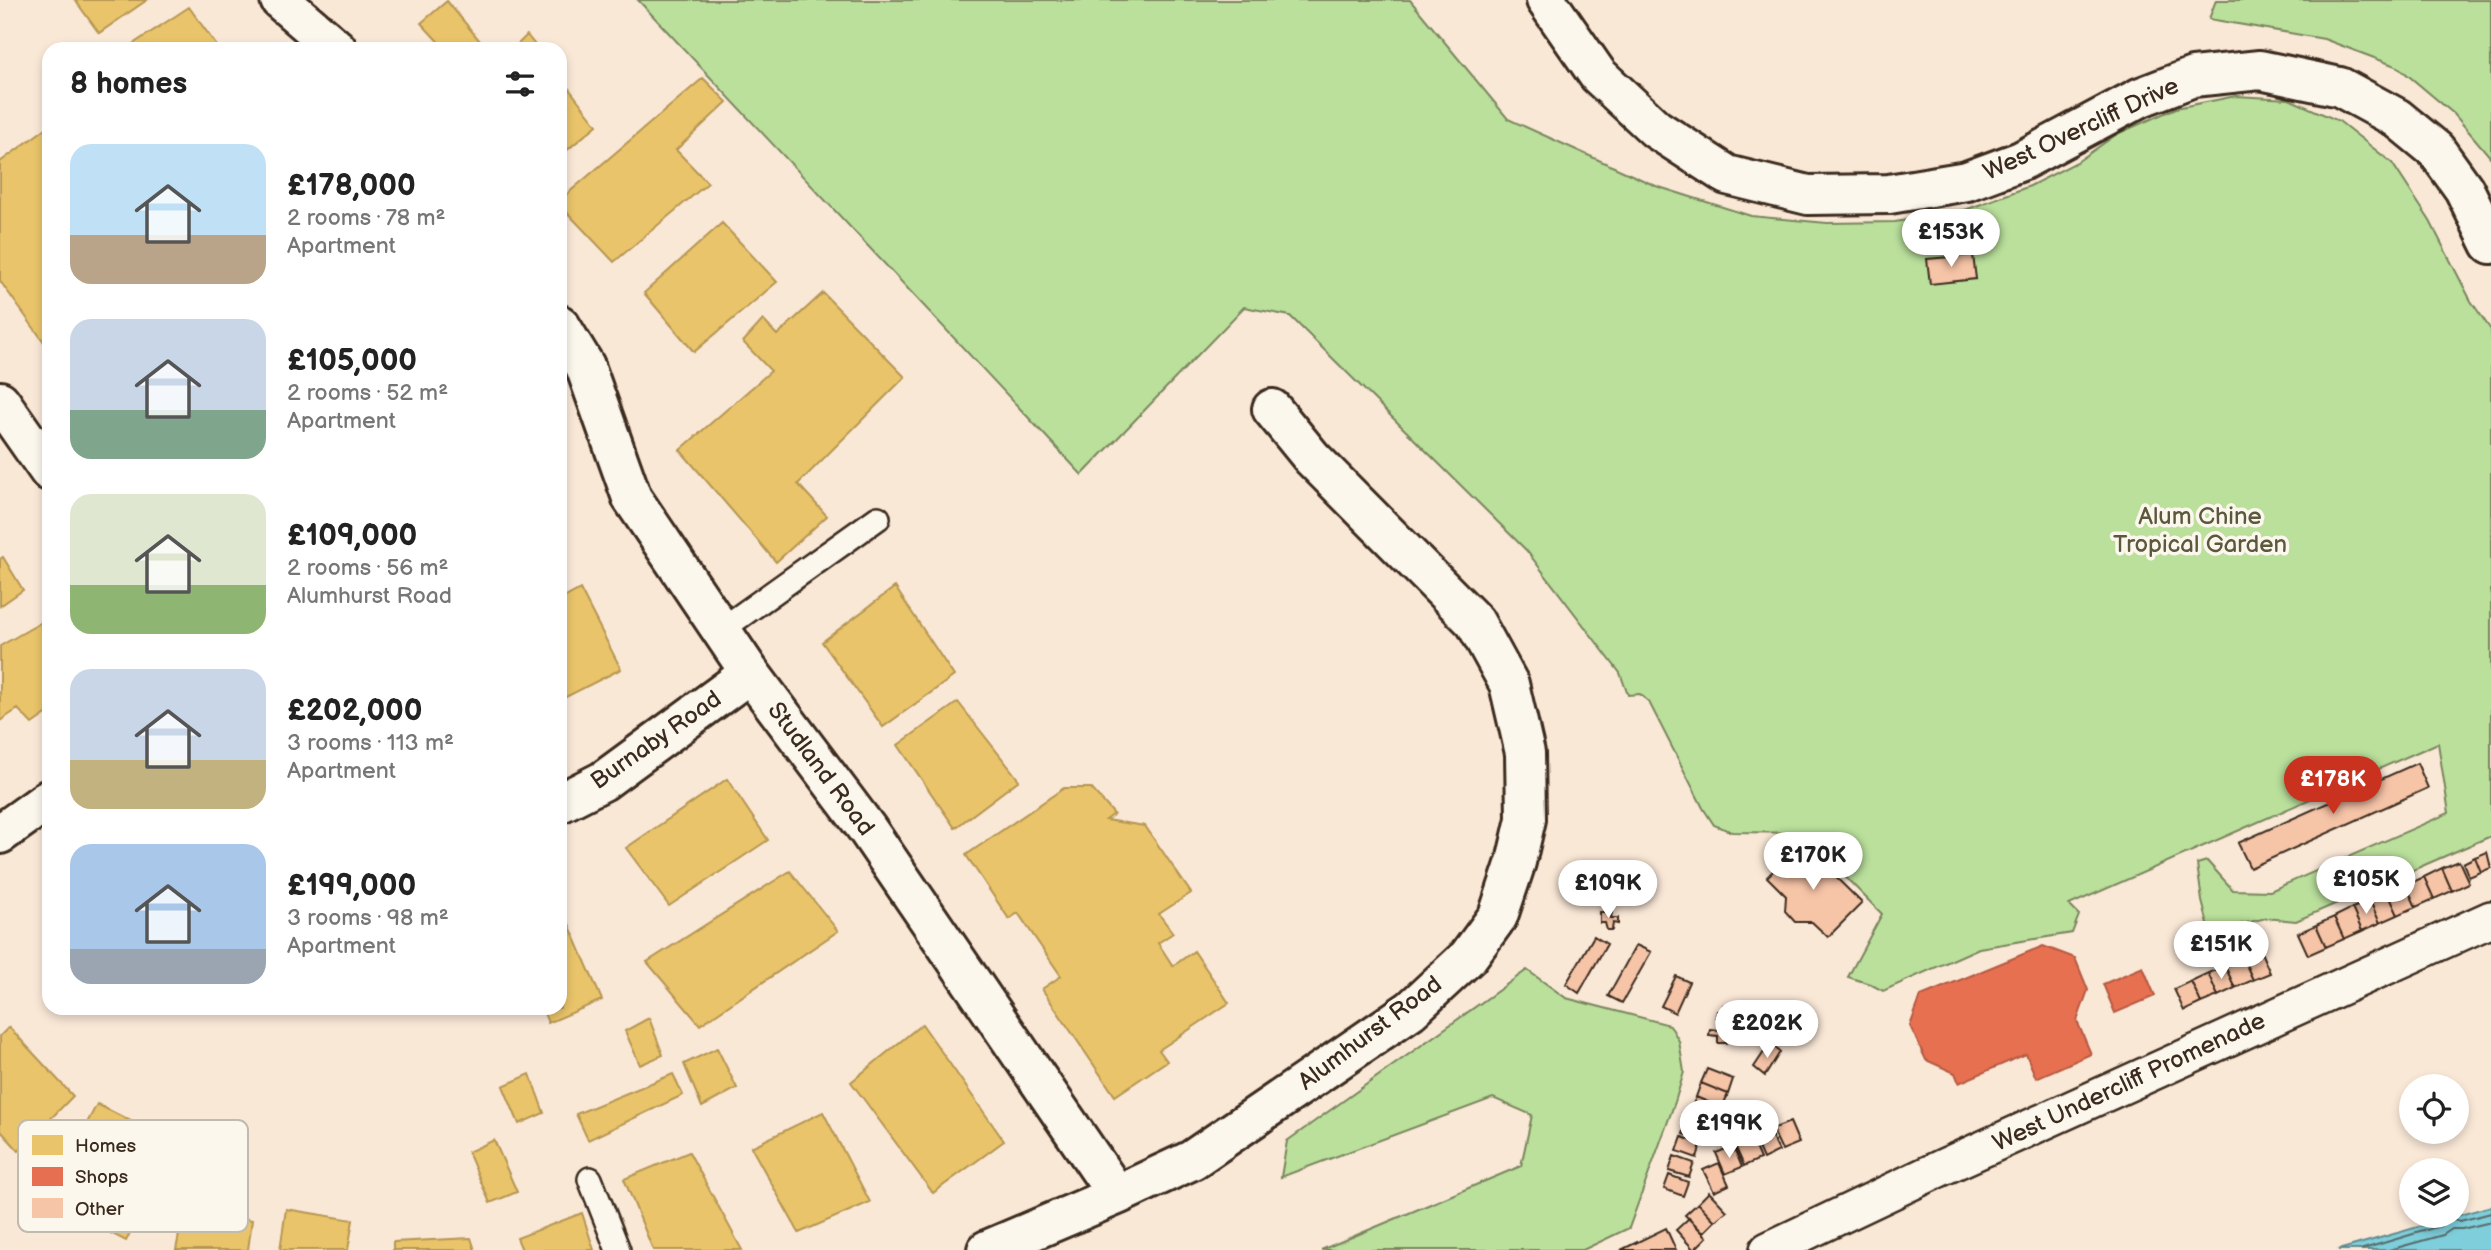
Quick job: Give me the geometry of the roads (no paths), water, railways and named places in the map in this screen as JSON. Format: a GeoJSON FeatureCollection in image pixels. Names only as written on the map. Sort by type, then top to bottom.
{"type":"FeatureCollection","features":[{"type":"Feature","properties":{"kind":"street"},"geometry":{"type":"LineString","coordinates":[[280,0],[329,42]]}},
{"type":"Feature","properties":{"kind":"street","name":"West Overcliff Drive"},"geometry":{"type":"LineString","coordinates":[[1546,0],[1598,75],[1656,129],[1727,175],[1808,195],[1889,194],[1967,181],[2021,161],[2141,97],[2193,77],[2260,70],[2340,87],[2397,118],[2436,150],[2463,190],[2491,244]]}},
{"type":"Feature","properties":{"kind":"street","name":"Studland Road"},"geometry":{"type":"LineString","coordinates":[[567,337],[584,366],[632,498],[750,673],[867,829],[1117,1195]]}},
{"type":"Feature","properties":{"kind":"street"},"geometry":{"type":"LineString","coordinates":[[0,401],[42,461]]}},
{"type":"Feature","properties":{"kind":"street","name":"Alumhurst Road"},"geometry":{"type":"LineString","coordinates":[[987,1250],[1192,1160],[1411,1010],[1468,957],[1498,915],[1516,862],[1526,819],[1525,754],[1509,684],[1475,622],[1312,458],[1272,409]]}},
{"type":"Feature","properties":{"kind":"street","name":"Burnaby Road"},"geometry":{"type":"LineString","coordinates":[[567,799],[603,781],[750,673]]}},
{"type":"Feature","properties":{"kind":"street"},"geometry":{"type":"LineString","coordinates":[[0,834],[42,804]]}},
{"type":"Feature","properties":{"kind":"street","name":"West Undercliff Promenade"},"geometry":{"type":"LineString","coordinates":[[1768,1250],[2032,1126],[2491,919]]}},
{"type":"Feature","properties":{"kind":"lane"},"geometry":{"type":"LineString","coordinates":[[721,630],[878,518]]}},
{"type":"Feature","properties":{"kind":"lane"},"geometry":{"type":"LineString","coordinates":[[590,1179],[618,1250]]}},
{"type":"Feature","properties":{"kind":"water"},"geometry":{"type":"Polygon","coordinates":[[[2491,1206],[2491,1250],[2338,1250],[2414,1228],[2469,1228],[2469,1212],[2491,1206]]]}},
{"type":"Feature","properties":{"kind":"park label","name":"Alum Chine Tropical Garden"},"geometry":{"type":"Point","coordinates":[2200,530]}}]}
